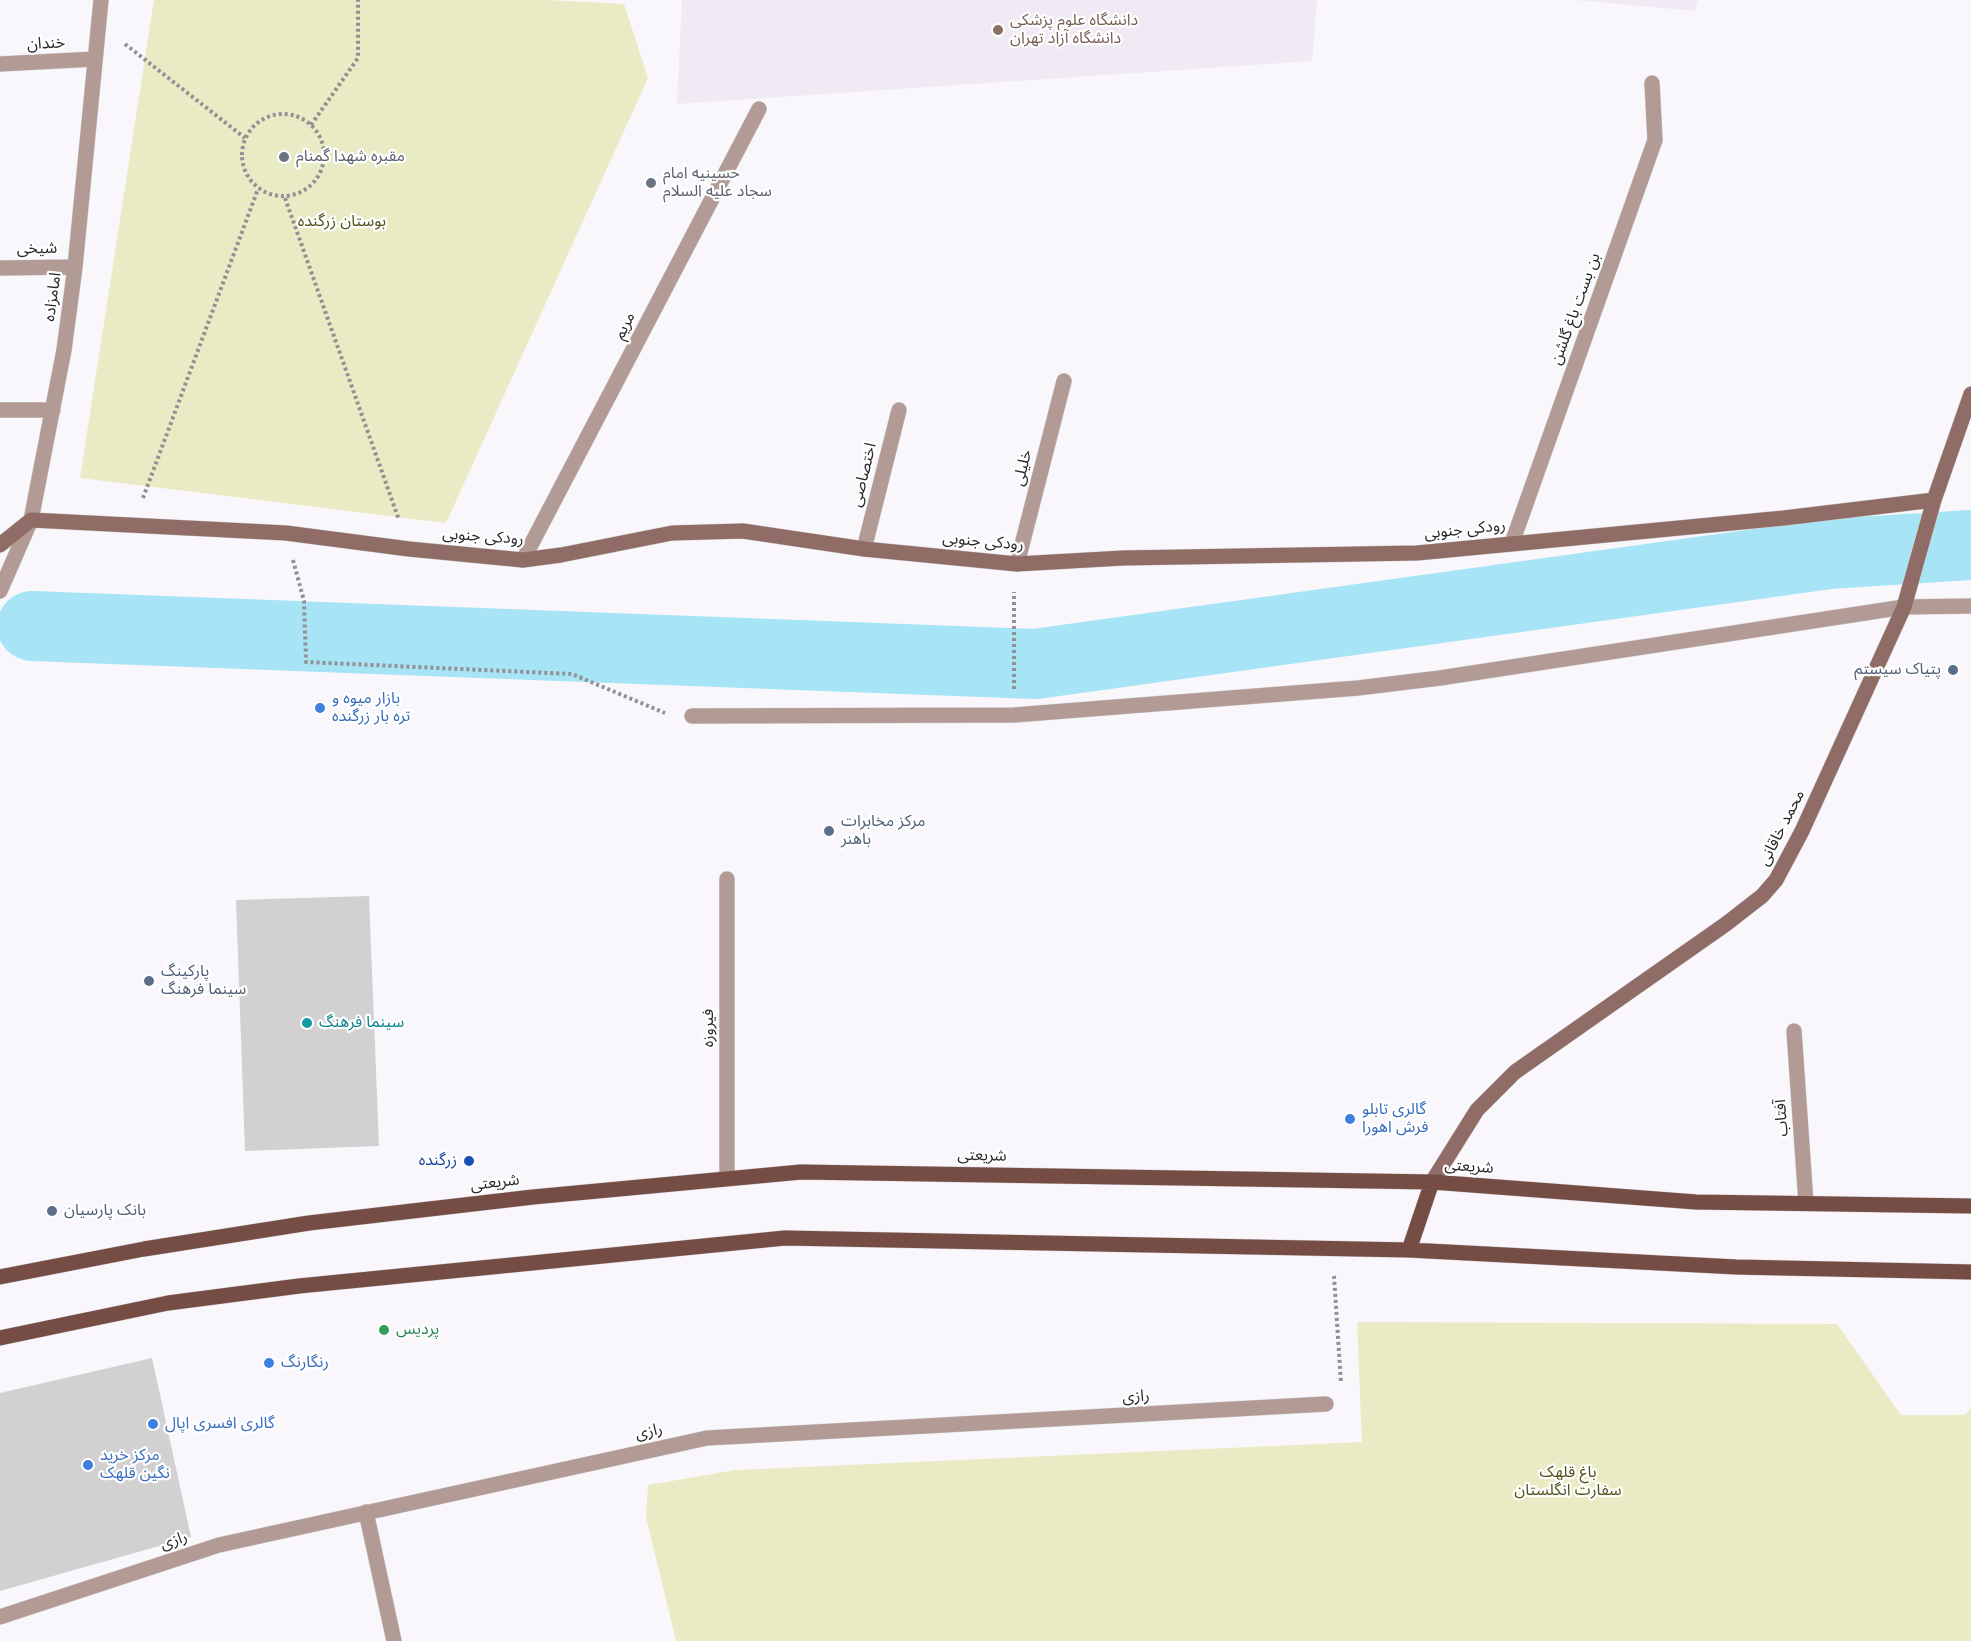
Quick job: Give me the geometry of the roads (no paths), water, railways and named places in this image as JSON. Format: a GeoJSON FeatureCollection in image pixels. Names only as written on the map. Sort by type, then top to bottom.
{"type":"FeatureCollection","features":[{"type":"Feature","properties":{"kind":"main road","name":"شریعتی"},"geometry":{"type":"LineString","coordinates":[[0,1277],[144,1249],[309,1223],[533,1197],[801,1172],[1432,1182],[1696,1202],[1971,1206]]}},
{"type":"Feature","properties":{"kind":"main road"},"geometry":{"type":"LineString","coordinates":[[1409,1250],[1432,1182]]}},
{"type":"Feature","properties":{"kind":"main road"},"geometry":{"type":"LineString","coordinates":[[0,1338],[168,1303],[288,1287],[785,1238],[1409,1250],[1736,1267],[1971,1272]]}},
{"type":"Feature","properties":{"kind":"street","name":"امامزاده"},"geometry":{"type":"LineString","coordinates":[[0,591],[31,520],[64,350],[75,267],[101,0]]}},
{"type":"Feature","properties":{"kind":"street","name":"خندان"},"geometry":{"type":"LineString","coordinates":[[0,64],[95,59]]}},
{"type":"Feature","properties":{"kind":"street","name":"بن بست باغ گلشن"},"geometry":{"type":"LineString","coordinates":[[1512,543],[1655,140],[1652,83]]}},
{"type":"Feature","properties":{"kind":"street","name":"مریم"},"geometry":{"type":"LineString","coordinates":[[524,560],[759,109]]}},
{"type":"Feature","properties":{"kind":"street","name":"شیخی"},"geometry":{"type":"LineString","coordinates":[[0,268],[75,267]]}},
{"type":"Feature","properties":{"kind":"street","name":"خلیلی"},"geometry":{"type":"LineString","coordinates":[[1017,564],[1064,381]]}},
{"type":"Feature","properties":{"kind":"street","name":"محمد خاقانی"},"geometry":{"type":"LineString","coordinates":[[1432,1182],[1477,1110],[1515,1072],[1726,924],[1762,896],[1776,880],[1802,831],[1904,607],[1934,500],[1971,394]]}},
{"type":"Feature","properties":{"kind":"street"},"geometry":{"type":"LineString","coordinates":[[0,410],[53,410]]}},
{"type":"Feature","properties":{"kind":"street","name":"اختصاصی"},"geometry":{"type":"LineString","coordinates":[[864,549],[899,410]]}},
{"type":"Feature","properties":{"kind":"street"},"geometry":{"type":"LineString","coordinates":[[1955,442],[1971,442]]}},
{"type":"Feature","properties":{"kind":"street","name":"رودکی جنوبی"},"geometry":{"type":"LineString","coordinates":[[31,520],[286,533],[409,549],[524,560],[672,533],[743,531],[864,549],[1017,564],[1123,558],[1417,553],[1784,518],[1934,500]]}},
{"type":"Feature","properties":{"kind":"street"},"geometry":{"type":"LineString","coordinates":[[0,545],[31,520]]}},
{"type":"Feature","properties":{"kind":"street"},"geometry":{"type":"LineString","coordinates":[[692,716],[1014,715],[1358,688],[1904,607],[1971,606]]}},
{"type":"Feature","properties":{"kind":"street","name":"فیروزه"},"geometry":{"type":"LineString","coordinates":[[727,879],[727,1178]]}},
{"type":"Feature","properties":{"kind":"street","name":"آفتاب"},"geometry":{"type":"LineString","coordinates":[[1794,1031],[1806,1203]]}},
{"type":"Feature","properties":{"kind":"street","name":"رازی"},"geometry":{"type":"LineString","coordinates":[[0,1617],[219,1545],[707,1438],[1326,1404]]}},
{"type":"Feature","properties":{"kind":"street"},"geometry":{"type":"LineString","coordinates":[[366,1512],[394,1641]]}},
{"type":"Feature","properties":{"kind":"waterway"},"geometry":{"type":"LineString","coordinates":[[32,626],[1035,664],[1829,554],[1971,545]]}},
{"type":"Feature","properties":{"kind":"place","name":"دانشگاه علوم پزشکی دانشگاه آزاد تهران"},"geometry":{"type":"Point","coordinates":[998,30]}},
{"type":"Feature","properties":{"kind":"place","name":"مقبره شهدا گمنام"},"geometry":{"type":"Point","coordinates":[284,157]}},
{"type":"Feature","properties":{"kind":"place","name":"حسینیه امام سجاد علیه السلام"},"geometry":{"type":"Point","coordinates":[651,183]}},
{"type":"Feature","properties":{"kind":"place","name":"پتیاک سیستم"},"geometry":{"type":"Point","coordinates":[1953,670]}},
{"type":"Feature","properties":{"kind":"place","name":"بازار میوه و تره بار زرگنده"},"geometry":{"type":"Point","coordinates":[320,708]}},
{"type":"Feature","properties":{"kind":"place","name":"مرکز مخابرات باهنر"},"geometry":{"type":"Point","coordinates":[829,831]}},
{"type":"Feature","properties":{"kind":"place","name":"پارکینگ سینما فرهنگ"},"geometry":{"type":"Point","coordinates":[149,981]}},
{"type":"Feature","properties":{"kind":"place","name":"سینما فرهنگ"},"geometry":{"type":"Point","coordinates":[307,1023]}},
{"type":"Feature","properties":{"kind":"place","name":"گالری تابلو فرش اهورا"},"geometry":{"type":"Point","coordinates":[1350,1119]}},
{"type":"Feature","properties":{"kind":"place","name":"زرگنده"},"geometry":{"type":"Point","coordinates":[469,1161]}},
{"type":"Feature","properties":{"kind":"place","name":"بانک پارسیان"},"geometry":{"type":"Point","coordinates":[52,1211]}},
{"type":"Feature","properties":{"kind":"place","name":"پردیس"},"geometry":{"type":"Point","coordinates":[384,1330]}},
{"type":"Feature","properties":{"kind":"place","name":"رنگارنگ"},"geometry":{"type":"Point","coordinates":[269,1363]}},
{"type":"Feature","properties":{"kind":"place","name":"گالری افسری اپال"},"geometry":{"type":"Point","coordinates":[153,1424]}},
{"type":"Feature","properties":{"kind":"place","name":"مرکز خرید نگین قلهک"},"geometry":{"type":"Point","coordinates":[88,1465]}},
{"type":"Feature","properties":{"kind":"park label","name":"بوستان زرگنده"},"geometry":{"type":"Point","coordinates":[342,222]}},
{"type":"Feature","properties":{"kind":"park label","name":"باغ قلهک سفارت انگلستان"},"geometry":{"type":"Point","coordinates":[1568,1482]}}]}
